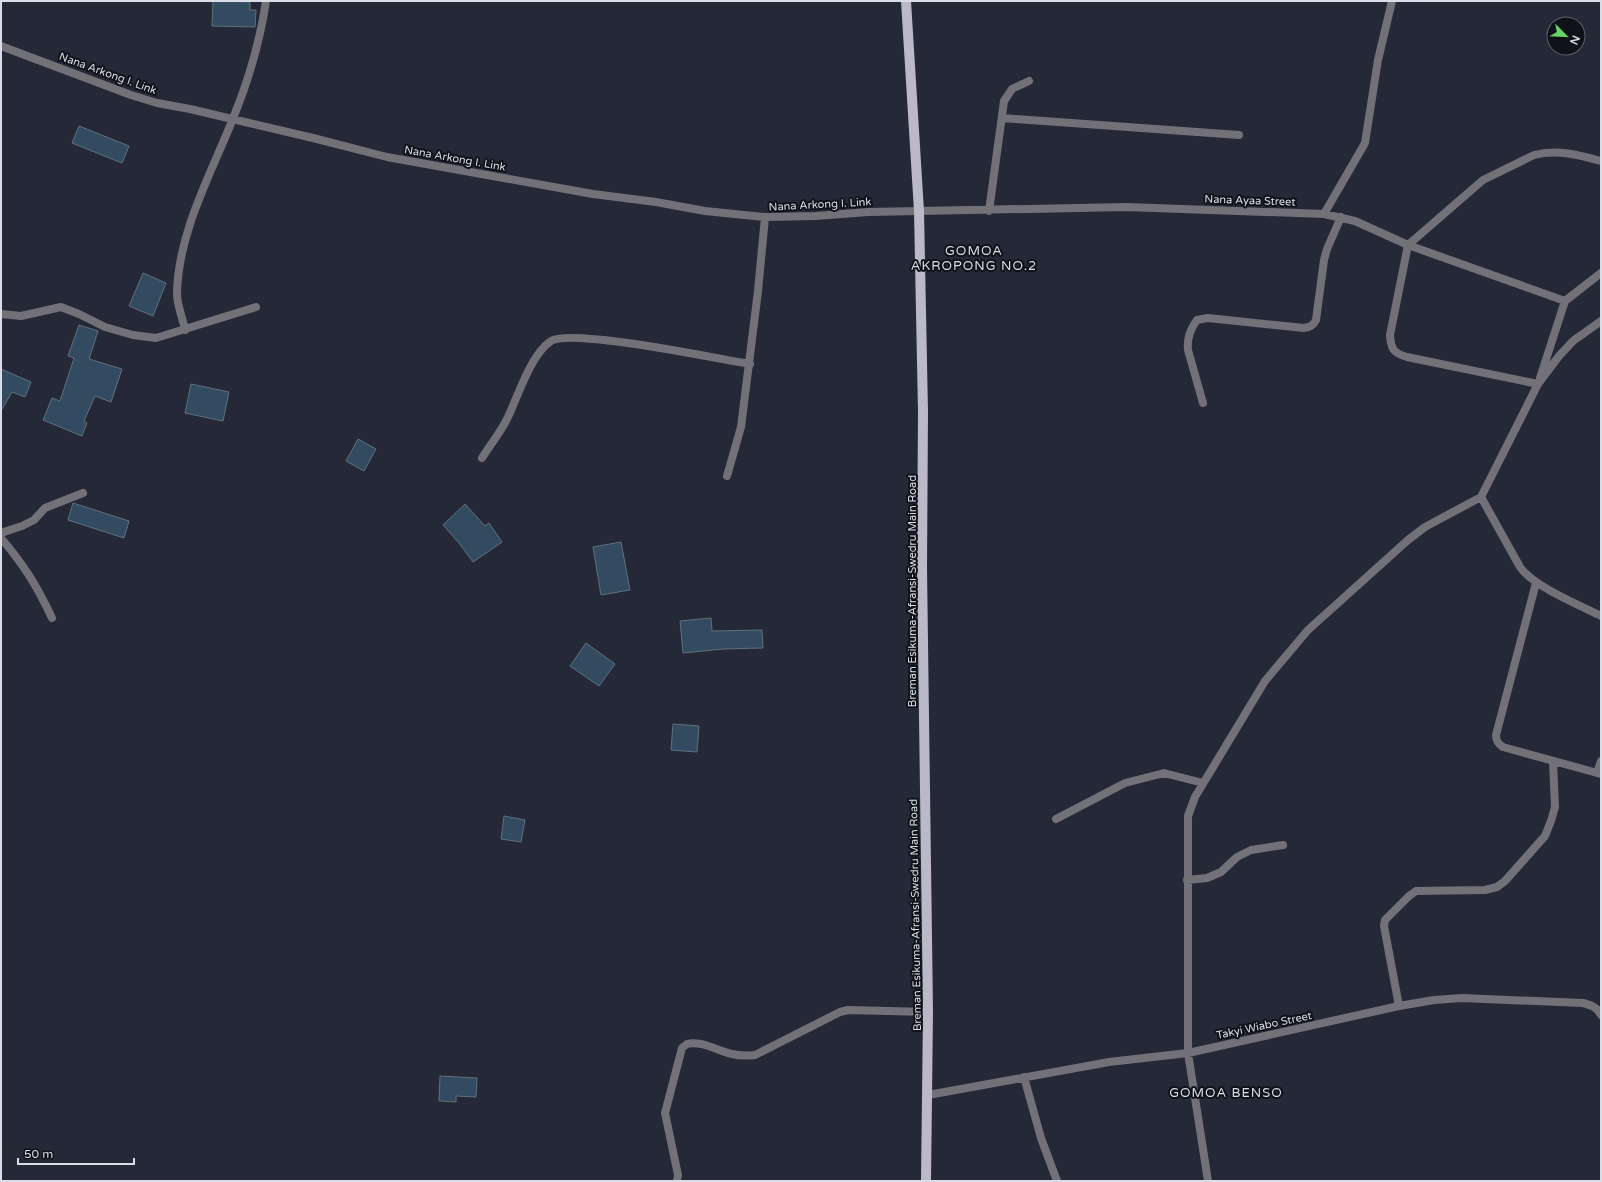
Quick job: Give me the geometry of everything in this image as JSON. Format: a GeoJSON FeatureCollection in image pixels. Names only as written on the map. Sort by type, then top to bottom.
{"type":"FeatureCollection","features":[{"type":"Feature","properties":{"kind":"main road","name":"Breman Esikuma-Afransi-Swedru Main Road"},"geometry":{"type":"LineString","coordinates":[[906,1],[918,211],[923,412],[922,568],[928,1012],[926,1181]]}},
{"type":"Feature","properties":{"kind":"street"},"geometry":{"type":"LineString","coordinates":[[185,330],[177,296],[180,264],[202,192],[232,119],[258,45],[266,1]]}},
{"type":"Feature","properties":{"kind":"street"},"geometry":{"type":"LineString","coordinates":[[1324,214],[1365,143],[1378,60],[1392,1]]}},
{"type":"Feature","properties":{"kind":"street","name":"Nana Arkong I. Link"},"geometry":{"type":"LineString","coordinates":[[1,46],[131,95],[158,103],[313,138],[387,157],[593,194],[656,202],[705,211],[766,217],[918,211]]}},
{"type":"Feature","properties":{"kind":"street"},"geometry":{"type":"LineString","coordinates":[[988,211],[1004,101],[1012,89],[1029,81]]}},
{"type":"Feature","properties":{"kind":"street"},"geometry":{"type":"LineString","coordinates":[[1002,118],[1239,135]]}},
{"type":"Feature","properties":{"kind":"street"},"geometry":{"type":"LineString","coordinates":[[1538,384],[1407,357],[1394,351],[1391,345],[1390,335],[1408,245],[1483,180],[1534,155],[1543,152],[1569,153],[1601,161]]}},
{"type":"Feature","properties":{"kind":"street","name":"Nana Ayaa Street"},"geometry":{"type":"LineString","coordinates":[[918,211],[1126,208],[1324,214],[1355,221],[1408,245],[1565,301]]}},
{"type":"Feature","properties":{"kind":"street"},"geometry":{"type":"LineString","coordinates":[[727,476],[741,427],[750,364],[766,217]]}},
{"type":"Feature","properties":{"kind":"street"},"geometry":{"type":"LineString","coordinates":[[1203,403],[1188,350],[1188,341],[1191,328],[1197,320],[1208,318],[1304,328],[1309,327],[1316,320],[1324,260],[1340,217]]}},
{"type":"Feature","properties":{"kind":"street"},"geometry":{"type":"LineString","coordinates":[[1208,1181],[1188,1053],[1188,816],[1195,797],[1265,681],[1308,630],[1408,540],[1425,527],[1481,497],[1538,384],[1565,301],[1601,273]]}},
{"type":"Feature","properties":{"kind":"street"},"geometry":{"type":"LineString","coordinates":[[1,314],[21,316],[61,308],[79,314],[106,327],[133,336],[156,338],[256,307]]}},
{"type":"Feature","properties":{"kind":"street"},"geometry":{"type":"LineString","coordinates":[[1538,384],[1559,356],[1573,341],[1601,321]]}},
{"type":"Feature","properties":{"kind":"street"},"geometry":{"type":"LineString","coordinates":[[482,458],[506,420],[534,360],[552,340],[575,337],[650,346],[750,364]]}},
{"type":"Feature","properties":{"kind":"street"},"geometry":{"type":"LineString","coordinates":[[1,533],[34,520],[45,508],[83,493]]}},
{"type":"Feature","properties":{"kind":"street"},"geometry":{"type":"LineString","coordinates":[[1481,497],[1520,567],[1536,582],[1601,616]]}},
{"type":"Feature","properties":{"kind":"street"},"geometry":{"type":"LineString","coordinates":[[1,538],[19,559],[36,585],[52,618]]}},
{"type":"Feature","properties":{"kind":"street"},"geometry":{"type":"LineString","coordinates":[[1536,582],[1496,735],[1496,740],[1498,745],[1503,747],[1599,773],[1601,761]]}},
{"type":"Feature","properties":{"kind":"street"},"geometry":{"type":"LineString","coordinates":[[1399,1006],[1384,926],[1385,920],[1416,891],[1485,890],[1497,887],[1505,881],[1545,836],[1555,807],[1554,761]]}},
{"type":"Feature","properties":{"kind":"street"},"geometry":{"type":"LineString","coordinates":[[1056,819],[1125,783],[1164,773],[1203,783]]}},
{"type":"Feature","properties":{"kind":"street"},"geometry":{"type":"LineString","coordinates":[[1187,880],[1207,878],[1221,872],[1237,857],[1251,850],[1283,845]]}},
{"type":"Feature","properties":{"kind":"street","name":"Takyi Wiabo Street"},"geometry":{"type":"LineString","coordinates":[[928,1095],[1109,1062],[1188,1053],[1399,1006],[1449,998],[1583,1003],[1592,1005],[1598,1009],[1601,1015]]}},
{"type":"Feature","properties":{"kind":"street"},"geometry":{"type":"LineString","coordinates":[[677,1181],[678,1175],[665,1113],[682,1048],[686,1044],[697,1043],[733,1055],[754,1055],[840,1012],[848,1010],[928,1012]]}},
{"type":"Feature","properties":{"kind":"street"},"geometry":{"type":"LineString","coordinates":[[1024,1077],[1041,1138],[1056,1181]]}},
{"type":"Feature","properties":{"kind":"building"},"geometry":{"type":"Polygon","coordinates":[[[213,1],[250,2],[250,10],[256,10],[255,27],[212,26],[213,1]]]}},
{"type":"Feature","properties":{"kind":"building"},"geometry":{"type":"Polygon","coordinates":[[[79,126],[129,146],[122,163],[72,143],[79,126]]]}},
{"type":"Feature","properties":{"kind":"building"},"geometry":{"type":"Polygon","coordinates":[[[143,273],[166,283],[153,316],[129,306],[143,273]]]}},
{"type":"Feature","properties":{"kind":"building"},"geometry":{"type":"Polygon","coordinates":[[[79,325],[98,331],[89,359],[122,369],[111,402],[95,396],[84,421],[87,423],[82,436],[43,420],[52,398],[60,401],[74,358],[68,356],[79,325]]]}},
{"type":"Feature","properties":{"kind":"building"},"geometry":{"type":"Polygon","coordinates":[[[1,369],[31,382],[25,397],[12,392],[1,411],[1,369]]]}},
{"type":"Feature","properties":{"kind":"building"},"geometry":{"type":"Polygon","coordinates":[[[191,384],[229,392],[223,421],[185,413],[191,384]]]}},
{"type":"Feature","properties":{"kind":"building"},"geometry":{"type":"Polygon","coordinates":[[[358,439],[376,449],[364,471],[346,461],[358,439]]]}},
{"type":"Feature","properties":{"kind":"building"},"geometry":{"type":"Polygon","coordinates":[[[73,503],[129,521],[124,538],[68,520],[73,503]]]}},
{"type":"Feature","properties":{"kind":"building"},"geometry":{"type":"Polygon","coordinates":[[[465,504],[485,526],[489,523],[502,542],[473,562],[443,525],[465,504]]]}},
{"type":"Feature","properties":{"kind":"building"},"geometry":{"type":"Polygon","coordinates":[[[621,542],[630,590],[601,595],[593,547],[621,542]]]}},
{"type":"Feature","properties":{"kind":"building"},"geometry":{"type":"Polygon","coordinates":[[[711,618],[712,631],[762,630],[763,648],[723,649],[683,653],[680,621],[711,618]]]}},
{"type":"Feature","properties":{"kind":"building"},"geometry":{"type":"Polygon","coordinates":[[[586,643],[615,664],[599,686],[570,666],[586,643]]]}},
{"type":"Feature","properties":{"kind":"building"},"geometry":{"type":"Polygon","coordinates":[[[673,724],[699,726],[697,752],[671,750],[673,724]]]}},
{"type":"Feature","properties":{"kind":"building"},"geometry":{"type":"Polygon","coordinates":[[[504,816],[525,820],[521,842],[501,839],[504,816]]]}},
{"type":"Feature","properties":{"kind":"building"},"geometry":{"type":"Polygon","coordinates":[[[440,1076],[477,1078],[476,1097],[456,1096],[456,1102],[439,1101],[440,1076]]]}},
{"type":"Feature","properties":{"kind":"district","name":"GOMOA AKROPONG NO.2"},"geometry":{"type":"Point","coordinates":[974,258]}},
{"type":"Feature","properties":{"kind":"district","name":"GOMOA BENSO"},"geometry":{"type":"Point","coordinates":[1226,1092]}}]}
